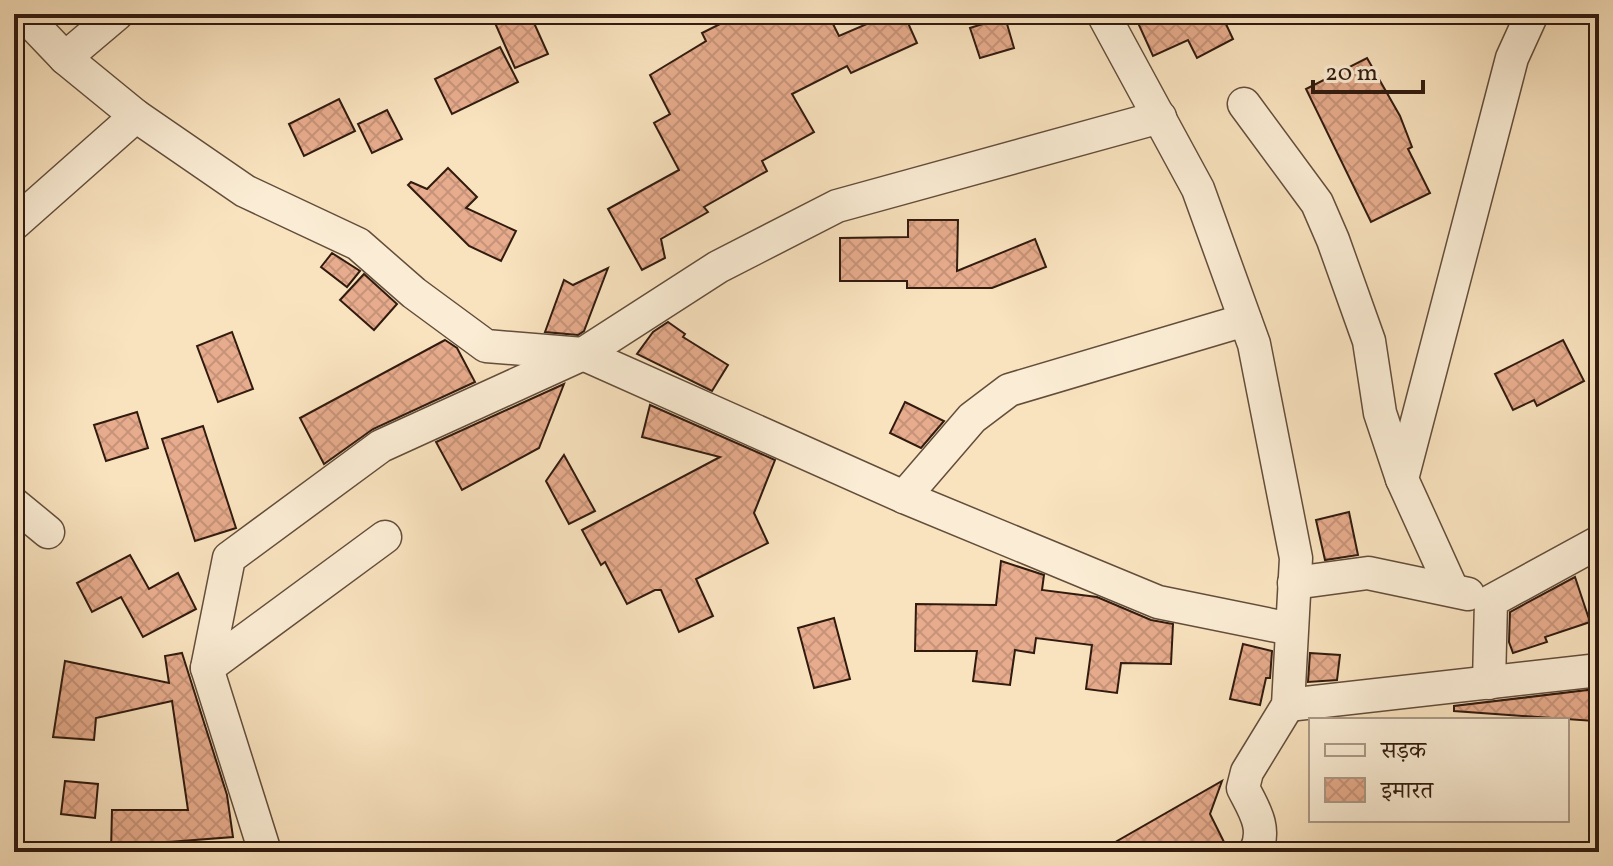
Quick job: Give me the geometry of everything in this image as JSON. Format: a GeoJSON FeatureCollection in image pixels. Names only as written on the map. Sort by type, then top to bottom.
{"type":"FeatureCollection","features":[{"type":"Feature","properties":{"kind":"street"},"geometry":{"type":"LineString","coordinates":[[14,25],[24,14],[65,58],[136,116],[245,191],[358,244],[414,293],[486,346],[583,354],[904,497],[1158,602],[1291,629]]}},
{"type":"Feature","properties":{"kind":"street"},"geometry":{"type":"LineString","coordinates":[[65,58],[117,14]]}},
{"type":"Feature","properties":{"kind":"street"},"geometry":{"type":"LineString","coordinates":[[1103,14],[1198,189],[1254,344],[1296,558],[1288,705],[1247,772],[1243,788],[1260,823],[1260,844],[1255,852]]}},
{"type":"Feature","properties":{"kind":"street"},"geometry":{"type":"LineString","coordinates":[[1402,479],[1512,58],[1532,14]]}},
{"type":"Feature","properties":{"kind":"street"},"geometry":{"type":"LineString","coordinates":[[1244,104],[1317,203],[1333,240],[1369,341],[1380,413],[1402,479],[1452,589]]}},
{"type":"Feature","properties":{"kind":"street"},"geometry":{"type":"LineString","coordinates":[[14,224],[136,116]]}},
{"type":"Feature","properties":{"kind":"street"},"geometry":{"type":"LineString","coordinates":[[265,852],[207,668],[229,558],[381,446],[583,354],[718,267],[837,206],[1160,117]]}},
{"type":"Feature","properties":{"kind":"street"},"geometry":{"type":"LineString","coordinates":[[904,497],[972,418],[1009,390],[1245,320]]}},
{"type":"Feature","properties":{"kind":"street"},"geometry":{"type":"LineString","coordinates":[[14,504],[48,532]]}},
{"type":"Feature","properties":{"kind":"street"},"geometry":{"type":"LineString","coordinates":[[207,668],[385,537]]}},
{"type":"Feature","properties":{"kind":"street"},"geometry":{"type":"LineString","coordinates":[[1294,583],[1368,573],[1452,589],[1491,601],[1599,542]]}},
{"type":"Feature","properties":{"kind":"street"},"geometry":{"type":"LineString","coordinates":[[1489,683],[1491,601]]}},
{"type":"Feature","properties":{"kind":"street"},"geometry":{"type":"LineString","coordinates":[[1288,705],[1599,670]]}},
{"type":"Feature","properties":{"kind":"building"},"geometry":{"type":"Polygon","coordinates":[[[491,14],[530,14],[548,54],[515,68],[491,14]]]}},
{"type":"Feature","properties":{"kind":"building"},"geometry":{"type":"Polygon","coordinates":[[[740,14],[828,14],[839,36],[890,14],[904,14],[917,43],[851,73],[847,66],[792,94],[814,132],[762,161],[767,171],[704,207],[708,212],[661,239],[665,258],[642,270],[608,209],[679,170],[654,123],[670,114],[650,75],[706,41],[702,33],[740,14]]]}},
{"type":"Feature","properties":{"kind":"building"},"geometry":{"type":"Polygon","coordinates":[[[1134,14],[1243,14],[1225,22],[1233,39],[1197,58],[1188,40],[1153,56],[1134,14]]]}},
{"type":"Feature","properties":{"kind":"building"},"geometry":{"type":"Polygon","coordinates":[[[1005,17],[1014,48],[980,58],[970,28],[1005,17]]]}},
{"type":"Feature","properties":{"kind":"building"},"geometry":{"type":"Polygon","coordinates":[[[500,47],[518,82],[452,114],[435,79],[500,47]]]}},
{"type":"Feature","properties":{"kind":"building"},"geometry":{"type":"Polygon","coordinates":[[[1367,58],[1400,116],[1412,147],[1408,149],[1430,193],[1371,222],[1306,89],[1367,58]]]}},
{"type":"Feature","properties":{"kind":"building"},"geometry":{"type":"Polygon","coordinates":[[[339,99],[355,131],[304,156],[289,124],[339,99]]]}},
{"type":"Feature","properties":{"kind":"building"},"geometry":{"type":"Polygon","coordinates":[[[387,110],[402,139],[372,153],[358,124],[387,110]]]}},
{"type":"Feature","properties":{"kind":"building"},"geometry":{"type":"Polygon","coordinates":[[[448,168],[477,197],[466,208],[516,231],[501,261],[469,246],[408,185],[411,182],[427,189],[448,168]]]}},
{"type":"Feature","properties":{"kind":"building"},"geometry":{"type":"Polygon","coordinates":[[[908,220],[958,220],[957,271],[1035,239],[1046,267],[992,288],[907,288],[907,281],[840,281],[840,238],[908,237],[908,220]]]}},
{"type":"Feature","properties":{"kind":"building"},"geometry":{"type":"Polygon","coordinates":[[[332,253],[360,271],[347,287],[321,267],[332,253]]]}},
{"type":"Feature","properties":{"kind":"building"},"geometry":{"type":"Polygon","coordinates":[[[608,268],[584,331],[578,335],[545,332],[564,280],[573,285],[608,268]]]}},
{"type":"Feature","properties":{"kind":"building"},"geometry":{"type":"Polygon","coordinates":[[[364,274],[397,304],[374,330],[340,300],[364,274]]]}},
{"type":"Feature","properties":{"kind":"building"},"geometry":{"type":"Polygon","coordinates":[[[668,322],[685,334],[683,337],[728,365],[712,391],[637,354],[653,332],[668,322]]]}},
{"type":"Feature","properties":{"kind":"building"},"geometry":{"type":"Polygon","coordinates":[[[232,332],[253,389],[218,402],[197,346],[232,332]]]}},
{"type":"Feature","properties":{"kind":"building"},"geometry":{"type":"Polygon","coordinates":[[[445,340],[457,348],[475,382],[373,429],[324,464],[300,418],[445,340]]]}},
{"type":"Feature","properties":{"kind":"building"},"geometry":{"type":"Polygon","coordinates":[[[1563,340],[1584,381],[1537,406],[1534,400],[1513,410],[1495,374],[1563,340]]]}},
{"type":"Feature","properties":{"kind":"building"},"geometry":{"type":"Polygon","coordinates":[[[564,384],[539,448],[462,490],[436,442],[564,384]]]}},
{"type":"Feature","properties":{"kind":"building"},"geometry":{"type":"Polygon","coordinates":[[[905,402],[944,421],[921,448],[890,433],[905,402]]]}},
{"type":"Feature","properties":{"kind":"building"},"geometry":{"type":"Polygon","coordinates":[[[650,405],[775,460],[754,513],[768,543],[696,579],[713,616],[679,632],[661,590],[627,604],[605,562],[601,565],[582,530],[720,457],[642,437],[650,405]]]}},
{"type":"Feature","properties":{"kind":"building"},"geometry":{"type":"Polygon","coordinates":[[[137,412],[148,448],[106,461],[94,425],[137,412]]]}},
{"type":"Feature","properties":{"kind":"building"},"geometry":{"type":"Polygon","coordinates":[[[203,426],[236,528],[195,541],[162,439],[203,426]]]}},
{"type":"Feature","properties":{"kind":"building"},"geometry":{"type":"Polygon","coordinates":[[[564,455],[595,511],[569,524],[546,481],[564,455]]]}},
{"type":"Feature","properties":{"kind":"building"},"geometry":{"type":"Polygon","coordinates":[[[1349,512],[1358,555],[1325,560],[1316,520],[1349,512]]]}},
{"type":"Feature","properties":{"kind":"building"},"geometry":{"type":"Polygon","coordinates":[[[130,555],[149,589],[178,573],[196,609],[143,637],[121,597],[92,612],[77,583],[130,555]]]}},
{"type":"Feature","properties":{"kind":"building"},"geometry":{"type":"Polygon","coordinates":[[[1001,561],[1044,575],[1042,590],[1097,597],[1151,620],[1173,624],[1171,664],[1121,663],[1117,693],[1086,689],[1092,645],[1036,638],[1034,653],[1015,650],[1010,685],[973,681],[977,651],[915,651],[916,604],[996,605],[1001,561]]]}},
{"type":"Feature","properties":{"kind":"building"},"geometry":{"type":"Polygon","coordinates":[[[1575,577],[1590,622],[1545,637],[1547,642],[1513,653],[1509,642],[1510,612],[1575,577]]]}},
{"type":"Feature","properties":{"kind":"building"},"geometry":{"type":"Polygon","coordinates":[[[834,618],[850,679],[814,688],[798,628],[834,618]]]}},
{"type":"Feature","properties":{"kind":"building"},"geometry":{"type":"Polygon","coordinates":[[[1243,644],[1272,651],[1270,678],[1266,678],[1260,705],[1230,699],[1243,644]]]}},
{"type":"Feature","properties":{"kind":"building"},"geometry":{"type":"Polygon","coordinates":[[[182,653],[227,795],[233,837],[143,844],[143,852],[111,852],[112,810],[188,810],[172,701],[96,718],[94,740],[53,737],[65,661],[169,683],[165,656],[182,653]]]}},
{"type":"Feature","properties":{"kind":"building"},"geometry":{"type":"Polygon","coordinates":[[[1310,653],[1340,655],[1337,680],[1308,682],[1310,653]]]}},
{"type":"Feature","properties":{"kind":"building"},"geometry":{"type":"Polygon","coordinates":[[[1596,689],[1594,721],[1454,711],[1454,706],[1596,689]]]}},
{"type":"Feature","properties":{"kind":"building"},"geometry":{"type":"Polygon","coordinates":[[[65,781],[98,784],[95,818],[61,814],[65,781]]]}},
{"type":"Feature","properties":{"kind":"building"},"geometry":{"type":"Polygon","coordinates":[[[1222,781],[1210,814],[1229,852],[1098,852],[1222,781]]]}}]}
